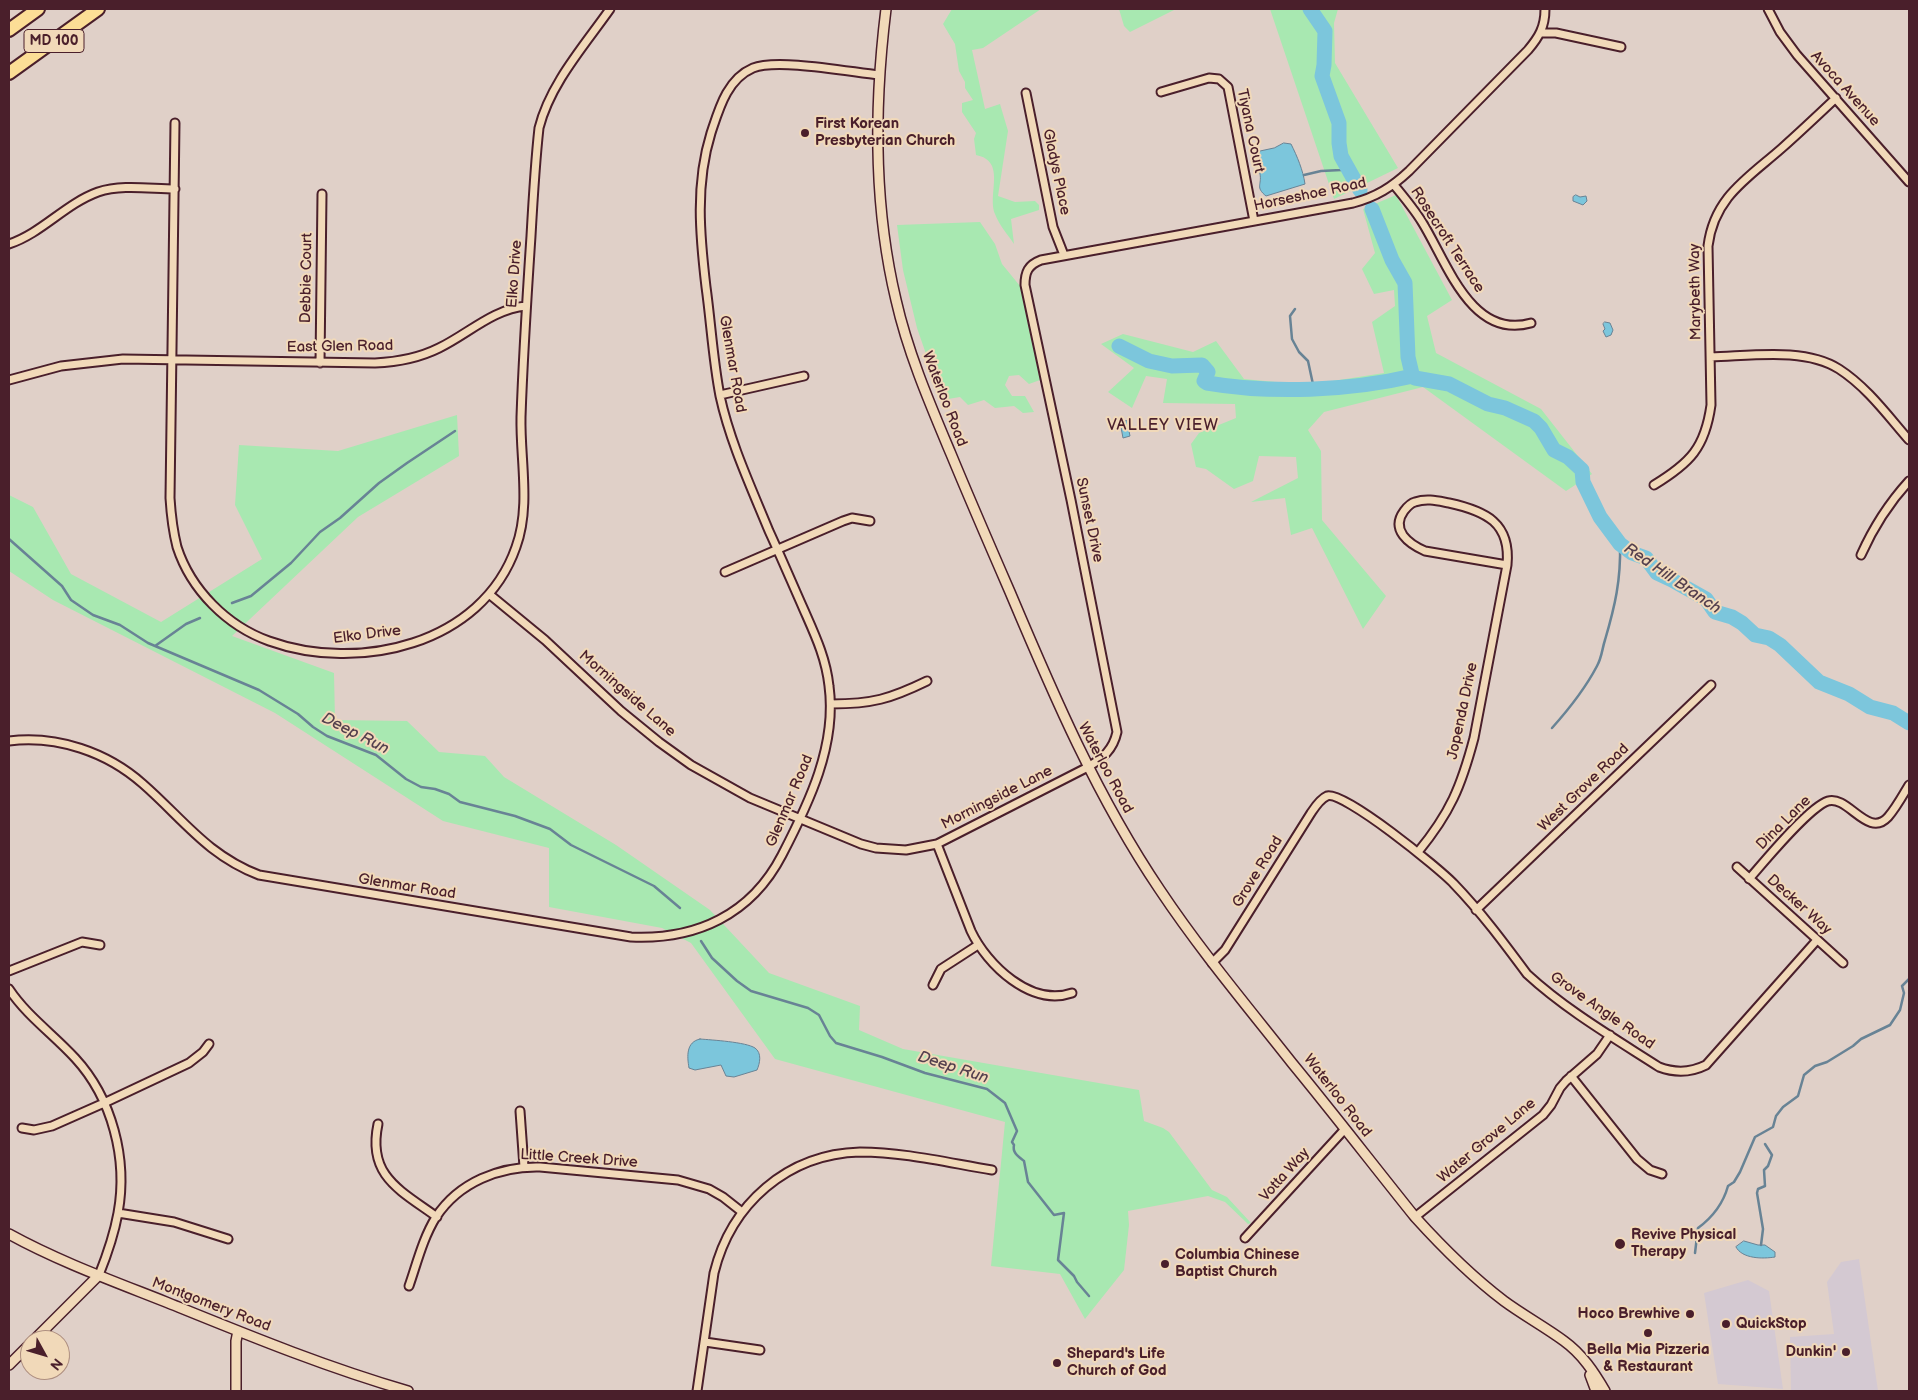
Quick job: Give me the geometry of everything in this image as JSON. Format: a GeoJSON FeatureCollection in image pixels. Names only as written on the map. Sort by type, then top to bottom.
{"type":"FeatureCollection","features":[{"type":"Feature","properties":{"kind":"highway","name":"MD 100"},"geometry":{"type":"LineString","coordinates":[[9,30],[38,9]]}},
{"type":"Feature","properties":{"kind":"highway","name":"MD 100"},"geometry":{"type":"LineString","coordinates":[[9,73],[98,9]]}},
{"type":"Feature","properties":{"kind":"main road","name":"Waterloo Road"},"geometry":{"type":"LineString","coordinates":[[886,9],[879,75],[878,185],[889,268],[896,304],[906,338],[939,427],[1046,678],[1088,767],[1115,817],[1158,887],[1212,963],[1416,1217],[1445,1249],[1479,1281],[1504,1301],[1565,1342],[1580,1355],[1605,1391]]}},
{"type":"Feature","properties":{"kind":"main road","name":"Montgomery Road"},"geometry":{"type":"LineString","coordinates":[[9,1234],[99,1275],[238,1331],[364,1378],[408,1391]]}},
{"type":"Feature","properties":{"kind":"main road"},"geometry":{"type":"LineString","coordinates":[[44,1330],[99,1275]]}},
{"type":"Feature","properties":{"kind":"main road"},"geometry":{"type":"LineString","coordinates":[[236,1391],[236,1341],[238,1331]]}},
{"type":"Feature","properties":{"kind":"main road"},"geometry":{"type":"LineString","coordinates":[[9,1365],[20,1354]]}},
{"type":"Feature","properties":{"kind":"main road"},"geometry":{"type":"LineString","coordinates":[[1580,1355],[1596,1391]]}},
{"type":"Feature","properties":{"kind":"street","name":"Elko Drive"},"geometry":{"type":"LineString","coordinates":[[175,123],[170,498],[177,546],[185,566],[196,585],[209,601],[235,624],[260,638],[284,646],[327,654],[371,652],[410,644],[445,630],[460,620],[489,594],[511,560],[522,526],[524,496],[521,438],[526,306],[537,144],[544,110],[576,56],[610,9]]}},
{"type":"Feature","properties":{"kind":"street","name":"Horseshoe Road"},"geometry":{"type":"LineString","coordinates":[[1028,268],[1040,260],[1064,255],[1367,200],[1394,185],[1528,50],[1541,33],[1544,25],[1545,9]]}},
{"type":"Feature","properties":{"kind":"street","name":"Avoca Avenue"},"geometry":{"type":"LineString","coordinates":[[1768,9],[1780,32],[1797,54],[1909,182]]}},
{"type":"Feature","properties":{"kind":"street"},"geometry":{"type":"LineString","coordinates":[[1541,33],[1556,33],[1621,47]]}},
{"type":"Feature","properties":{"kind":"street","name":"Glenmar Road"},"geometry":{"type":"LineString","coordinates":[[9,741],[40,739],[61,742],[109,760],[143,784],[206,845],[240,868],[259,875],[631,937],[656,938],[679,935],[715,923],[734,912],[750,898],[776,867],[799,819],[819,771],[826,747],[831,704],[825,661],[748,480],[734,444],[720,395],[700,233],[700,201],[709,141],[727,91],[744,73],[755,67],[782,64],[879,75]]}},
{"type":"Feature","properties":{"kind":"street","name":"Tiyana Court"},"geometry":{"type":"LineString","coordinates":[[1161,92],[1209,78],[1219,79],[1228,87],[1254,221]]}},
{"type":"Feature","properties":{"kind":"street","name":"Gladys Place"},"geometry":{"type":"LineString","coordinates":[[1026,93],[1053,227],[1064,255]]}},
{"type":"Feature","properties":{"kind":"street","name":"Marybeth Way"},"geometry":{"type":"LineString","coordinates":[[1654,485],[1676,472],[1689,460],[1704,434],[1711,405],[1708,246],[1710,231],[1715,218],[1731,192],[1740,182],[1801,131],[1836,98]]}},
{"type":"Feature","properties":{"kind":"street","name":"Rosecroft Terrace"},"geometry":{"type":"LineString","coordinates":[[1394,185],[1422,222],[1466,299],[1480,311],[1507,326],[1521,326],[1531,322]]}},
{"type":"Feature","properties":{"kind":"street"},"geometry":{"type":"LineString","coordinates":[[9,244],[30,236],[74,204],[100,192],[126,188],[175,189]]}},
{"type":"Feature","properties":{"kind":"street","name":"Debbie Court"},"geometry":{"type":"LineString","coordinates":[[320,362],[322,194]]}},
{"type":"Feature","properties":{"kind":"street","name":"Sunset Drive"},"geometry":{"type":"LineString","coordinates":[[1028,268],[1025,284],[1071,500],[1117,732],[1115,742],[1110,751],[1088,767]]}},
{"type":"Feature","properties":{"kind":"street","name":"East Glen Road"},"geometry":{"type":"LineString","coordinates":[[9,380],[61,366],[123,359],[384,363],[423,355],[439,348],[506,309],[526,306]]}},
{"type":"Feature","properties":{"kind":"street"},"geometry":{"type":"LineString","coordinates":[[1711,356],[1794,355],[1810,358],[1838,368],[1863,388],[1909,440]]}},
{"type":"Feature","properties":{"kind":"street"},"geometry":{"type":"LineString","coordinates":[[720,395],[804,376]]}},
{"type":"Feature","properties":{"kind":"street"},"geometry":{"type":"LineString","coordinates":[[1860,555],[1876,525],[1909,481]]}},
{"type":"Feature","properties":{"kind":"street","name":"Jopenda Drive"},"geometry":{"type":"LineString","coordinates":[[1418,852],[1436,830],[1447,812],[1458,791],[1466,765],[1474,738],[1506,565],[1508,552],[1502,530],[1494,522],[1475,510],[1433,500],[1422,500],[1413,502],[1401,515],[1400,530],[1409,542],[1425,551],[1506,565]]}},
{"type":"Feature","properties":{"kind":"street"},"geometry":{"type":"LineString","coordinates":[[725,572],[852,518],[870,521]]}},
{"type":"Feature","properties":{"kind":"street","name":"Morningside Lane"},"geometry":{"type":"LineString","coordinates":[[489,594],[538,634],[621,711],[659,742],[719,782],[750,798],[861,844],[876,848],[906,850],[937,844],[1088,767]]}},
{"type":"Feature","properties":{"kind":"street"},"geometry":{"type":"LineString","coordinates":[[831,704],[874,702],[904,692],[927,681]]}},
{"type":"Feature","properties":{"kind":"street","name":"West Grove Road"},"geometry":{"type":"LineString","coordinates":[[1476,910],[1711,685]]}},
{"type":"Feature","properties":{"kind":"street","name":"Dina Lane"},"geometry":{"type":"LineString","coordinates":[[1749,879],[1790,833],[1818,806],[1828,801],[1839,802],[1872,823],[1878,823],[1888,817],[1909,785]]}},
{"type":"Feature","properties":{"kind":"street","name":"Grove Angle Road"},"geometry":{"type":"LineString","coordinates":[[1327,796],[1342,799],[1418,852],[1455,885],[1527,974],[1610,1035],[1659,1067],[1681,1072],[1698,1069],[1712,1059],[1817,940]]}},
{"type":"Feature","properties":{"kind":"street","name":"Grove Road"},"geometry":{"type":"LineString","coordinates":[[1212,963],[1224,950],[1311,813],[1319,802],[1327,796]]}},
{"type":"Feature","properties":{"kind":"street"},"geometry":{"type":"LineString","coordinates":[[937,844],[978,945],[998,968],[1025,987],[1040,993],[1052,996],[1063,996],[1072,993]]}},
{"type":"Feature","properties":{"kind":"street","name":"Decker Way"},"geometry":{"type":"LineString","coordinates":[[1737,867],[1843,964]]}},
{"type":"Feature","properties":{"kind":"street"},"geometry":{"type":"LineString","coordinates":[[9,971],[82,942],[100,945]]}},
{"type":"Feature","properties":{"kind":"street"},"geometry":{"type":"LineString","coordinates":[[934,985],[941,969],[978,945]]}},
{"type":"Feature","properties":{"kind":"street"},"geometry":{"type":"LineString","coordinates":[[9,990],[29,1015],[74,1056],[97,1085],[117,1141],[120,1161],[118,1213],[108,1251],[99,1275]]}},
{"type":"Feature","properties":{"kind":"street","name":"Water Grove Lane"},"geometry":{"type":"LineString","coordinates":[[1416,1217],[1543,1115],[1560,1088],[1597,1054],[1610,1035]]}},
{"type":"Feature","properties":{"kind":"street"},"geometry":{"type":"LineString","coordinates":[[22,1128],[34,1130],[44,1128],[104,1103],[189,1064],[209,1044]]}},
{"type":"Feature","properties":{"kind":"street"},"geometry":{"type":"LineString","coordinates":[[1571,1076],[1637,1159],[1650,1170],[1662,1174]]}},
{"type":"Feature","properties":{"kind":"street"},"geometry":{"type":"LineString","coordinates":[[520,1111],[524,1167]]}},
{"type":"Feature","properties":{"kind":"street"},"geometry":{"type":"LineString","coordinates":[[378,1124],[375,1150],[383,1172],[399,1190],[437,1216]]}},
{"type":"Feature","properties":{"kind":"street","name":"Votta Way"},"geometry":{"type":"LineString","coordinates":[[1245,1238],[1345,1129]]}},
{"type":"Feature","properties":{"kind":"street"},"geometry":{"type":"LineString","coordinates":[[697,1391],[718,1254],[729,1231],[742,1212],[761,1192],[790,1171],[816,1159],[844,1153],[894,1155],[992,1170]]}},
{"type":"Feature","properties":{"kind":"street","name":"Little Creek Drive"},"geometry":{"type":"LineString","coordinates":[[409,1286],[428,1234],[437,1216],[450,1202],[476,1181],[506,1170],[524,1167],[678,1180],[709,1189],[742,1212]]}},
{"type":"Feature","properties":{"kind":"street"},"geometry":{"type":"LineString","coordinates":[[118,1213],[174,1222],[228,1239]]}},
{"type":"Feature","properties":{"kind":"street"},"geometry":{"type":"LineString","coordinates":[[705,1342],[760,1350]]}},
{"type":"Feature","properties":{"kind":"shaded area"},"geometry":{"type":"Polygon","coordinates":[[[1859,1259],[1878,1391],[1791,1391],[1790,1337],[1834,1334],[1827,1282],[1841,1262],[1859,1259]]]}},
{"type":"Feature","properties":{"kind":"shaded area"},"geometry":{"type":"Polygon","coordinates":[[[1748,1280],[1769,1291],[1783,1389],[1718,1384],[1704,1293],[1748,1280]]]}},
{"type":"Feature","properties":{"kind":"green space"},"geometry":{"type":"Polygon","coordinates":[[[952,9],[1041,9],[983,48],[972,50],[985,109],[1000,104],[1008,131],[998,196],[1015,202],[1035,201],[1039,205],[1039,210],[1011,219],[1014,244],[995,214],[993,206],[994,171],[991,164],[985,158],[976,155],[974,139],[976,133],[962,112],[962,103],[973,100],[965,88],[965,82],[959,71],[955,44],[943,24],[952,9]]]}},
{"type":"Feature","properties":{"kind":"green space"},"geometry":{"type":"Polygon","coordinates":[[[1119,9],[1176,9],[1130,32],[1124,26],[1119,9]]]}},
{"type":"Feature","properties":{"kind":"green space"},"geometry":{"type":"Polygon","coordinates":[[[1270,9],[1338,9],[1334,23],[1335,63],[1398,168],[1334,199],[1270,9]]]}},
{"type":"Feature","properties":{"kind":"green space"},"geometry":{"type":"Polygon","coordinates":[[[1396,195],[1452,300],[1427,316],[1436,353],[1541,409],[1592,474],[1566,491],[1423,387],[1324,412],[1308,430],[1321,451],[1322,520],[1386,596],[1363,629],[1312,528],[1291,535],[1285,498],[1251,502],[1298,478],[1296,457],[1259,456],[1253,481],[1234,489],[1206,469],[1196,467],[1191,444],[1199,433],[1236,418],[1235,404],[1163,403],[1167,379],[1146,376],[1132,408],[1108,392],[1134,368],[1101,344],[1123,334],[1193,352],[1216,341],[1244,379],[1307,385],[1384,373],[1372,322],[1395,306],[1394,290],[1374,294],[1362,269],[1375,253],[1363,209],[1396,195]]]}},
{"type":"Feature","properties":{"kind":"green space"},"geometry":{"type":"Polygon","coordinates":[[[980,222],[995,244],[1002,264],[1020,286],[1040,380],[1029,384],[1019,375],[1009,376],[1005,385],[1012,396],[1025,396],[1034,412],[1023,413],[1014,406],[995,408],[984,400],[968,405],[960,397],[942,400],[917,328],[903,270],[897,225],[980,222]]]}},
{"type":"Feature","properties":{"kind":"green space"},"geometry":{"type":"Polygon","coordinates":[[[457,415],[459,456],[358,517],[232,636],[334,673],[335,720],[407,721],[439,752],[485,756],[504,777],[616,845],[710,910],[769,973],[860,1006],[859,1030],[903,1049],[1139,1090],[1144,1121],[1169,1132],[1212,1190],[1227,1197],[1251,1223],[1248,1224],[1225,1202],[1208,1196],[1128,1211],[1129,1225],[1124,1270],[1085,1319],[1060,1274],[991,1266],[1005,1122],[775,1059],[691,943],[662,928],[549,907],[549,848],[443,821],[275,713],[53,600],[9,571],[9,495],[33,507],[71,574],[161,622],[262,559],[235,505],[239,445],[338,451],[457,415]]]}},
{"type":"Feature","properties":{"kind":"water"},"geometry":{"type":"Polygon","coordinates":[[[1284,143],[1291,144],[1300,163],[1305,184],[1266,196],[1260,188],[1260,174],[1256,158],[1260,151],[1274,148],[1284,143]]]}},
{"type":"Feature","properties":{"kind":"water"},"geometry":{"type":"Polygon","coordinates":[[[1576,195],[1580,197],[1586,196],[1587,201],[1583,205],[1573,201],[1573,197],[1576,195]]]}},
{"type":"Feature","properties":{"kind":"water"},"geometry":{"type":"Polygon","coordinates":[[[1605,322],[1610,323],[1613,330],[1611,335],[1606,337],[1603,331],[1605,329],[1603,324],[1605,322]]]}},
{"type":"Feature","properties":{"kind":"water"},"geometry":{"type":"Polygon","coordinates":[[[1127,421],[1130,436],[1123,438],[1120,422],[1127,421]]]}},
{"type":"Feature","properties":{"kind":"water"},"geometry":{"type":"Polygon","coordinates":[[[700,1039],[737,1043],[755,1048],[760,1055],[757,1070],[734,1077],[726,1076],[721,1065],[695,1070],[689,1068],[688,1050],[692,1043],[700,1039]]]}},
{"type":"Feature","properties":{"kind":"water"},"geometry":{"type":"Polygon","coordinates":[[[1744,1241],[1765,1245],[1775,1252],[1775,1257],[1759,1258],[1743,1254],[1736,1247],[1744,1241]]]}},
{"type":"Feature","properties":{"kind":"waterway","name":"Red Hill Branch"},"geometry":{"type":"LineString","coordinates":[[1310,9],[1325,31],[1322,76],[1339,123],[1341,156],[1360,190]]}},
{"type":"Feature","properties":{"kind":"waterway"},"geometry":{"type":"LineString","coordinates":[[1304,175],[1346,168]]}},
{"type":"Feature","properties":{"kind":"waterway","name":"Red Hill Branch"},"geometry":{"type":"LineString","coordinates":[[1372,209],[1392,260],[1405,283],[1408,357],[1412,374],[1415,378],[1449,384],[1488,404],[1505,408],[1534,421],[1541,428],[1554,450],[1568,457],[1582,470],[1583,482],[1600,517],[1620,544],[1632,553],[1646,558],[1657,573],[1706,599],[1715,612],[1732,617],[1755,635],[1769,638],[1780,645],[1819,682],[1849,694],[1870,707],[1893,713],[1909,723]]}},
{"type":"Feature","properties":{"kind":"waterway"},"geometry":{"type":"LineString","coordinates":[[1295,309],[1290,316],[1292,339],[1299,352],[1308,361],[1314,389]]}},
{"type":"Feature","properties":{"kind":"waterway"},"geometry":{"type":"LineString","coordinates":[[1119,346],[1149,361],[1172,366],[1202,365],[1208,372],[1204,381],[1207,383],[1257,389],[1337,388],[1413,376]]}},
{"type":"Feature","properties":{"kind":"waterway"},"geometry":{"type":"LineString","coordinates":[[232,603],[251,596],[291,563],[320,532],[340,518],[379,483],[455,431]]}},
{"type":"Feature","properties":{"kind":"waterway","name":"Deep Run"},"geometry":{"type":"LineString","coordinates":[[9,539],[62,586],[71,600],[93,615],[120,625],[148,643],[259,690],[298,714],[327,736],[376,755],[406,779],[421,787],[435,789],[449,794],[460,802],[515,816],[550,829],[571,845],[654,886],[680,908]]}},
{"type":"Feature","properties":{"kind":"waterway"},"geometry":{"type":"LineString","coordinates":[[1552,728],[1582,691],[1600,659],[1617,593],[1620,544]]}},
{"type":"Feature","properties":{"kind":"waterway"},"geometry":{"type":"LineString","coordinates":[[155,646],[186,624],[200,618]]}},
{"type":"Feature","properties":{"kind":"waterway","name":"Deep Run"},"geometry":{"type":"LineString","coordinates":[[701,941],[712,958],[751,991],[808,1008],[819,1015],[836,1043],[925,1073],[987,1089],[1005,1103],[1017,1131],[1012,1142],[1014,1150],[1024,1161],[1028,1182],[1054,1215],[1064,1213],[1058,1260],[1074,1276],[1089,1296]]}},
{"type":"Feature","properties":{"kind":"waterway"},"geometry":{"type":"LineString","coordinates":[[1695,1253],[1698,1228],[1713,1215],[1728,1186],[1734,1182],[1755,1137],[1773,1127],[1776,1116],[1783,1107],[1798,1096],[1804,1075],[1815,1066],[1827,1062],[1861,1039],[1890,1025],[1900,1010],[1904,993],[1902,986],[1909,979]]}},
{"type":"Feature","properties":{"kind":"waterway"},"geometry":{"type":"LineString","coordinates":[[1761,1245],[1763,1229],[1757,1193],[1758,1189],[1765,1186],[1764,1170],[1768,1166],[1772,1155],[1765,1144]]}},
{"type":"Feature","properties":{"kind":"place","name":"First Korean Presbyterian Church"},"geometry":{"type":"Point","coordinates":[805,133]}},
{"type":"Feature","properties":{"kind":"place","name":"Revive Physical Therapy"},"geometry":{"type":"Point","coordinates":[1620,1244]}},
{"type":"Feature","properties":{"kind":"place","name":"Columbia Chinese Baptist Church"},"geometry":{"type":"Point","coordinates":[1165,1264]}},
{"type":"Feature","properties":{"kind":"place","name":"Hoco Brewhive"},"geometry":{"type":"Point","coordinates":[1690,1314]}},
{"type":"Feature","properties":{"kind":"place","name":"QuickStop"},"geometry":{"type":"Point","coordinates":[1726,1324]}},
{"type":"Feature","properties":{"kind":"place","name":"Bella Mia Pizzeria & Restaurant"},"geometry":{"type":"Point","coordinates":[1648,1333]}},
{"type":"Feature","properties":{"kind":"place","name":"Dunkin'"},"geometry":{"type":"Point","coordinates":[1846,1352]}},
{"type":"Feature","properties":{"kind":"place","name":"Shepard's Life Church of God"},"geometry":{"type":"Point","coordinates":[1057,1363]}},
{"type":"Feature","properties":{"kind":"district","name":"VALLEY VIEW"},"geometry":{"type":"Point","coordinates":[1163,426]}}]}
